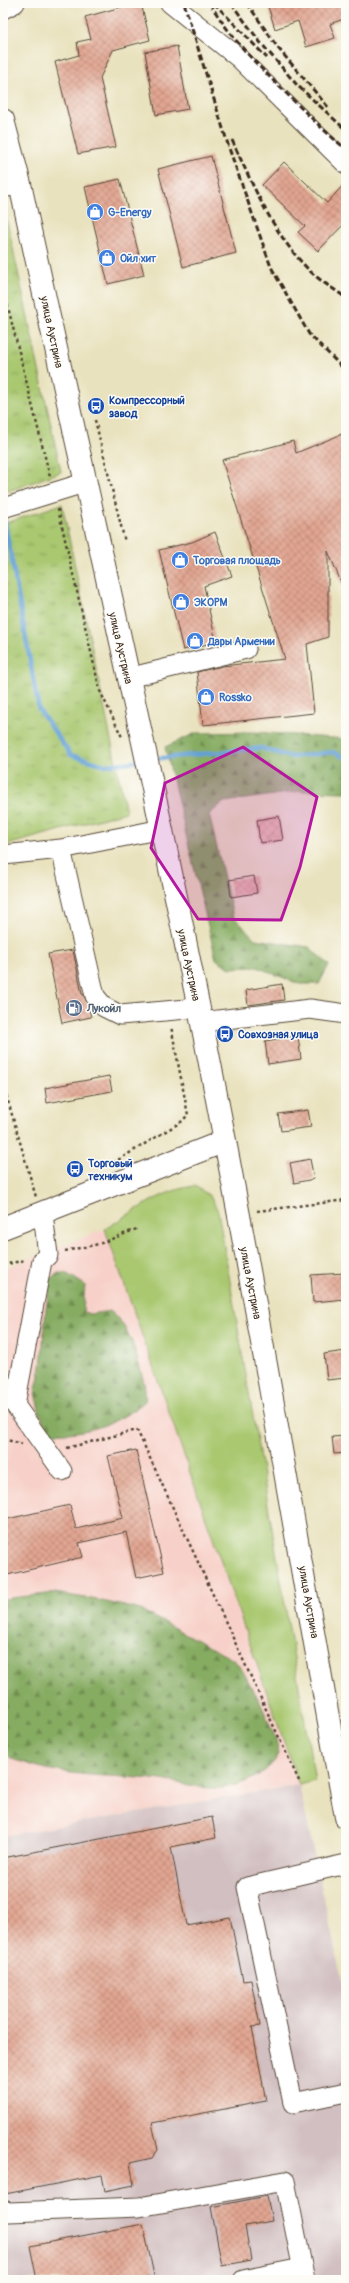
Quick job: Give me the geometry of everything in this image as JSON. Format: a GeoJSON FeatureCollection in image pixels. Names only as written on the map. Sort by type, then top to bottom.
{"type":"FeatureCollection","features":[{"type":"Feature","properties":{"kind":"main road","name":"улица Аустрина"},"geometry":{"type":"LineString","coordinates":[[3,120],[12,186],[84,483],[128,678],[134,744],[149,773],[162,829],[193,1014],[225,1141],[291,1500],[346,1815]]}},
{"type":"Feature","properties":{"kind":"main road"},"geometry":{"type":"LineString","coordinates":[[3,1228],[36,1207],[225,1141]]}},
{"type":"Feature","properties":{"kind":"lane"},"geometry":{"type":"LineString","coordinates":[[3,9],[15,3]]}},
{"type":"Feature","properties":{"kind":"lane"},"geometry":{"type":"LineString","coordinates":[[170,3],[239,58],[346,164]]}},
{"type":"Feature","properties":{"kind":"lane"},"geometry":{"type":"LineString","coordinates":[[12,505],[84,483]]}},
{"type":"Feature","properties":{"kind":"lane"},"geometry":{"type":"LineString","coordinates":[[128,678],[246,649]]}},
{"type":"Feature","properties":{"kind":"lane"},"geometry":{"type":"LineString","coordinates":[[3,855],[61,849],[162,829]]}},
{"type":"Feature","properties":{"kind":"lane"},"geometry":{"type":"LineString","coordinates":[[61,849],[95,996],[104,1007],[120,1015],[193,1014],[310,1009],[346,1014]]}},
{"type":"Feature","properties":{"kind":"lane"},"geometry":{"type":"LineString","coordinates":[[36,1207],[48,1255],[42,1261],[15,1405],[62,1471]]}},
{"type":"Feature","properties":{"kind":"lane"},"geometry":{"type":"LineString","coordinates":[[346,1864],[247,1887],[293,2103],[327,2100],[346,2092]]}},
{"type":"Feature","properties":{"kind":"lane"},"geometry":{"type":"LineString","coordinates":[[3,2210],[9,2212],[139,2207],[285,2181],[304,2274],[246,2280]]}},
{"type":"Feature","properties":{"kind":"path"},"geometry":{"type":"LineString","coordinates":[[3,288],[54,492],[100,691],[134,744]]}},
{"type":"Feature","properties":{"kind":"path"},"geometry":{"type":"LineString","coordinates":[[94,420],[125,542]]}},
{"type":"Feature","properties":{"kind":"path"},"geometry":{"type":"LineString","coordinates":[[111,1165],[181,1122],[188,1115],[171,1026],[193,1014]]}},
{"type":"Feature","properties":{"kind":"path"},"geometry":{"type":"LineString","coordinates":[[3,1084],[36,1198],[36,1207]]}},
{"type":"Feature","properties":{"kind":"path"},"geometry":{"type":"LineString","coordinates":[[238,1215],[346,1200]]}},
{"type":"Feature","properties":{"kind":"path"},"geometry":{"type":"LineString","coordinates":[[3,1265],[99,1244],[139,1228]]}},
{"type":"Feature","properties":{"kind":"path"},"geometry":{"type":"LineString","coordinates":[[3,1439],[49,1453],[137,1430],[300,1783]]}},
{"type":"Feature","properties":{"kind":"highlighted area"},"geometry":{"type":"Polygon","coordinates":[[[243,747],[317,797],[300,867],[281,920],[198,919],[151,848],[165,783],[243,747]]]}},
{"type":"Feature","properties":{"kind":"shaded area"},"geometry":{"type":"Polygon","coordinates":[[[105,1229],[299,1785],[3,1836],[3,1269],[105,1229]]]}},
{"type":"Feature","properties":{"kind":"shaded area"},"geometry":{"type":"Polygon","coordinates":[[[299,1785],[346,1999],[346,2280],[3,2280],[3,1836],[299,1785]]]}},
{"type":"Feature","properties":{"kind":"green space"},"geometry":{"type":"Polygon","coordinates":[[[3,202],[61,472],[3,493],[3,202]]]}},
{"type":"Feature","properties":{"kind":"green space"},"geometry":{"type":"Polygon","coordinates":[[[62,504],[126,812],[3,846],[3,524],[62,504]]]}},
{"type":"Feature","properties":{"kind":"green space"},"geometry":{"type":"Polygon","coordinates":[[[256,732],[346,739],[346,792],[302,791],[224,802],[209,814],[233,916],[255,939],[309,947],[329,965],[319,984],[299,984],[257,967],[230,968],[216,959],[165,747],[196,733],[256,732]]]}},
{"type":"Feature","properties":{"kind":"green space"},"geometry":{"type":"Polygon","coordinates":[[[195,1186],[210,1196],[218,1211],[315,1781],[299,1785],[105,1229],[160,1197],[183,1188],[195,1186]]]}},
{"type":"Feature","properties":{"kind":"green space"},"geometry":{"type":"Polygon","coordinates":[[[58,1273],[66,1273],[85,1285],[83,1312],[90,1314],[110,1311],[126,1330],[130,1336],[144,1384],[145,1401],[124,1416],[100,1427],[75,1432],[49,1433],[40,1414],[35,1393],[41,1367],[46,1308],[51,1279],[58,1273]]]}},
{"type":"Feature","properties":{"kind":"green space"},"geometry":{"type":"Polygon","coordinates":[[[55,1593],[98,1600],[141,1610],[232,1659],[240,1666],[260,1702],[276,1739],[279,1754],[275,1760],[265,1770],[247,1781],[233,1786],[213,1788],[192,1786],[162,1780],[90,1775],[59,1771],[28,1764],[10,1757],[3,1749],[3,1599],[55,1593]]]}},
{"type":"Feature","properties":{"kind":"building"},"geometry":{"type":"Polygon","coordinates":[[[136,3],[141,3],[150,40],[113,50],[100,78],[116,147],[78,154],[55,62],[79,55],[77,42],[91,39],[85,17],[136,3]]]}},
{"type":"Feature","properties":{"kind":"building"},"geometry":{"type":"Polygon","coordinates":[[[267,3],[346,3],[346,18],[330,24],[335,38],[306,47],[298,21],[275,29],[267,3]]]}},
{"type":"Feature","properties":{"kind":"building"},"geometry":{"type":"Polygon","coordinates":[[[177,46],[188,109],[156,115],[145,52],[177,46]]]}},
{"type":"Feature","properties":{"kind":"building"},"geometry":{"type":"Polygon","coordinates":[[[211,156],[236,253],[183,267],[158,169],[211,156]]]}},
{"type":"Feature","properties":{"kind":"building"},"geometry":{"type":"Polygon","coordinates":[[[284,162],[327,203],[346,182],[346,222],[318,251],[298,232],[305,226],[262,185],[284,162]]]}},
{"type":"Feature","properties":{"kind":"building"},"geometry":{"type":"Polygon","coordinates":[[[120,179],[144,275],[108,284],[85,187],[120,179]]]}},
{"type":"Feature","properties":{"kind":"building"},"geometry":{"type":"Polygon","coordinates":[[[342,434],[346,443],[346,594],[328,551],[328,637],[307,644],[314,713],[203,725],[197,672],[222,666],[285,659],[222,460],[293,441],[296,453],[342,434]]]}},
{"type":"Feature","properties":{"kind":"building"},"geometry":{"type":"Polygon","coordinates":[[[215,532],[232,576],[204,586],[216,642],[183,650],[159,550],[192,542],[215,532]]]}},
{"type":"Feature","properties":{"kind":"building"},"geometry":{"type":"Polygon","coordinates":[[[279,816],[283,840],[260,843],[257,820],[279,816]]]}},
{"type":"Feature","properties":{"kind":"building"},"geometry":{"type":"Polygon","coordinates":[[[254,876],[257,893],[231,897],[229,880],[254,876]]]}},
{"type":"Feature","properties":{"kind":"building"},"geometry":{"type":"Polygon","coordinates":[[[73,950],[82,994],[88,1005],[91,1017],[62,1023],[48,954],[73,950]]]}},
{"type":"Feature","properties":{"kind":"building"},"geometry":{"type":"Polygon","coordinates":[[[282,984],[284,1000],[248,1005],[246,990],[282,984]]]}},
{"type":"Feature","properties":{"kind":"building"},"geometry":{"type":"Polygon","coordinates":[[[298,1036],[301,1059],[268,1064],[265,1041],[298,1036]]]}},
{"type":"Feature","properties":{"kind":"building"},"geometry":{"type":"Polygon","coordinates":[[[109,1076],[112,1091],[47,1103],[45,1088],[109,1076]]]}},
{"type":"Feature","properties":{"kind":"building"},"geometry":{"type":"Polygon","coordinates":[[[308,1110],[311,1127],[281,1131],[278,1114],[308,1110]]]}},
{"type":"Feature","properties":{"kind":"building"},"geometry":{"type":"Polygon","coordinates":[[[310,1159],[314,1179],[294,1183],[290,1163],[310,1159]]]}},
{"type":"Feature","properties":{"kind":"building"},"geometry":{"type":"Polygon","coordinates":[[[345,1273],[346,1299],[313,1302],[311,1275],[345,1273]]]}},
{"type":"Feature","properties":{"kind":"building"},"geometry":{"type":"Polygon","coordinates":[[[346,1351],[346,1378],[327,1380],[324,1354],[346,1351]]]}},
{"type":"Feature","properties":{"kind":"building"},"geometry":{"type":"Polygon","coordinates":[[[346,1436],[346,1453],[334,1454],[332,1437],[346,1436]]]}},
{"type":"Feature","properties":{"kind":"building"},"geometry":{"type":"Polygon","coordinates":[[[136,1450],[164,1572],[136,1578],[126,1532],[79,1543],[83,1557],[3,1576],[3,1520],[70,1505],[76,1529],[123,1518],[108,1456],[136,1450]]]}},
{"type":"Feature","properties":{"kind":"building"},"geometry":{"type":"Polygon","coordinates":[[[212,1817],[216,1838],[171,1847],[186,1925],[230,1917],[243,1981],[251,1980],[260,2026],[252,2027],[266,2101],[152,2123],[158,2150],[152,2158],[130,2163],[134,2185],[105,2191],[102,2175],[5,2194],[3,1858],[212,1817]]]}},
{"type":"Feature","properties":{"kind":"building"},"geometry":{"type":"Polygon","coordinates":[[[267,2196],[272,2221],[245,2226],[251,2260],[222,2266],[211,2207],[267,2196]]]}},
{"type":"Feature","properties":{"kind":"building"},"geometry":{"type":"Polygon","coordinates":[[[143,2224],[155,2280],[37,2280],[30,2246],[143,2224]]]}},
{"type":"Feature","properties":{"kind":"waterway"},"geometry":{"type":"LineString","coordinates":[[3,512],[39,710],[71,755],[105,765],[142,761]]}},
{"type":"Feature","properties":{"kind":"waterway"},"geometry":{"type":"LineString","coordinates":[[153,759],[261,748],[291,757],[333,752],[346,758]]}},
{"type":"Feature","properties":{"kind":"railway"},"geometry":{"type":"LineString","coordinates":[[184,3],[230,151],[271,267],[309,334],[346,371]]}},
{"type":"Feature","properties":{"kind":"railway"},"geometry":{"type":"LineString","coordinates":[[210,3],[234,38],[253,60],[314,121],[346,149]]}},
{"type":"Feature","properties":{"kind":"railway"},"geometry":{"type":"LineString","coordinates":[[214,3],[267,58]]}},
{"type":"Feature","properties":{"kind":"railway"},"geometry":{"type":"LineString","coordinates":[[231,3],[260,42],[297,85],[346,130]]}},
{"type":"Feature","properties":{"kind":"railway"},"geometry":{"type":"LineString","coordinates":[[247,3],[278,48],[328,107]]}},
{"type":"Feature","properties":{"kind":"railway"},"geometry":{"type":"LineString","coordinates":[[232,140],[264,207],[284,239],[311,272],[346,298]]}},
{"type":"Feature","properties":{"kind":"place","name":"G-Energy"},"geometry":{"type":"Point","coordinates":[95,212]}},
{"type":"Feature","properties":{"kind":"place","name":"Ойл хит"},"geometry":{"type":"Point","coordinates":[107,258]}},
{"type":"Feature","properties":{"kind":"place","name":"Компрессорный завод"},"geometry":{"type":"Point","coordinates":[96,406]}},
{"type":"Feature","properties":{"kind":"place","name":"Торговая площадь"},"geometry":{"type":"Point","coordinates":[180,560]}},
{"type":"Feature","properties":{"kind":"place","name":"ЭКОРМ"},"geometry":{"type":"Point","coordinates":[181,602]}},
{"type":"Feature","properties":{"kind":"place","name":"Дары Армении"},"geometry":{"type":"Point","coordinates":[195,641]}},
{"type":"Feature","properties":{"kind":"place","name":"Rossko"},"geometry":{"type":"Point","coordinates":[206,697]}},
{"type":"Feature","properties":{"kind":"place","name":"Лукойл"},"geometry":{"type":"Point","coordinates":[74,1008]}},
{"type":"Feature","properties":{"kind":"place","name":"Совхозная улица"},"geometry":{"type":"Point","coordinates":[225,1034]}},
{"type":"Feature","properties":{"kind":"place","name":"Торговый техникум"},"geometry":{"type":"Point","coordinates":[75,1169]}}]}
